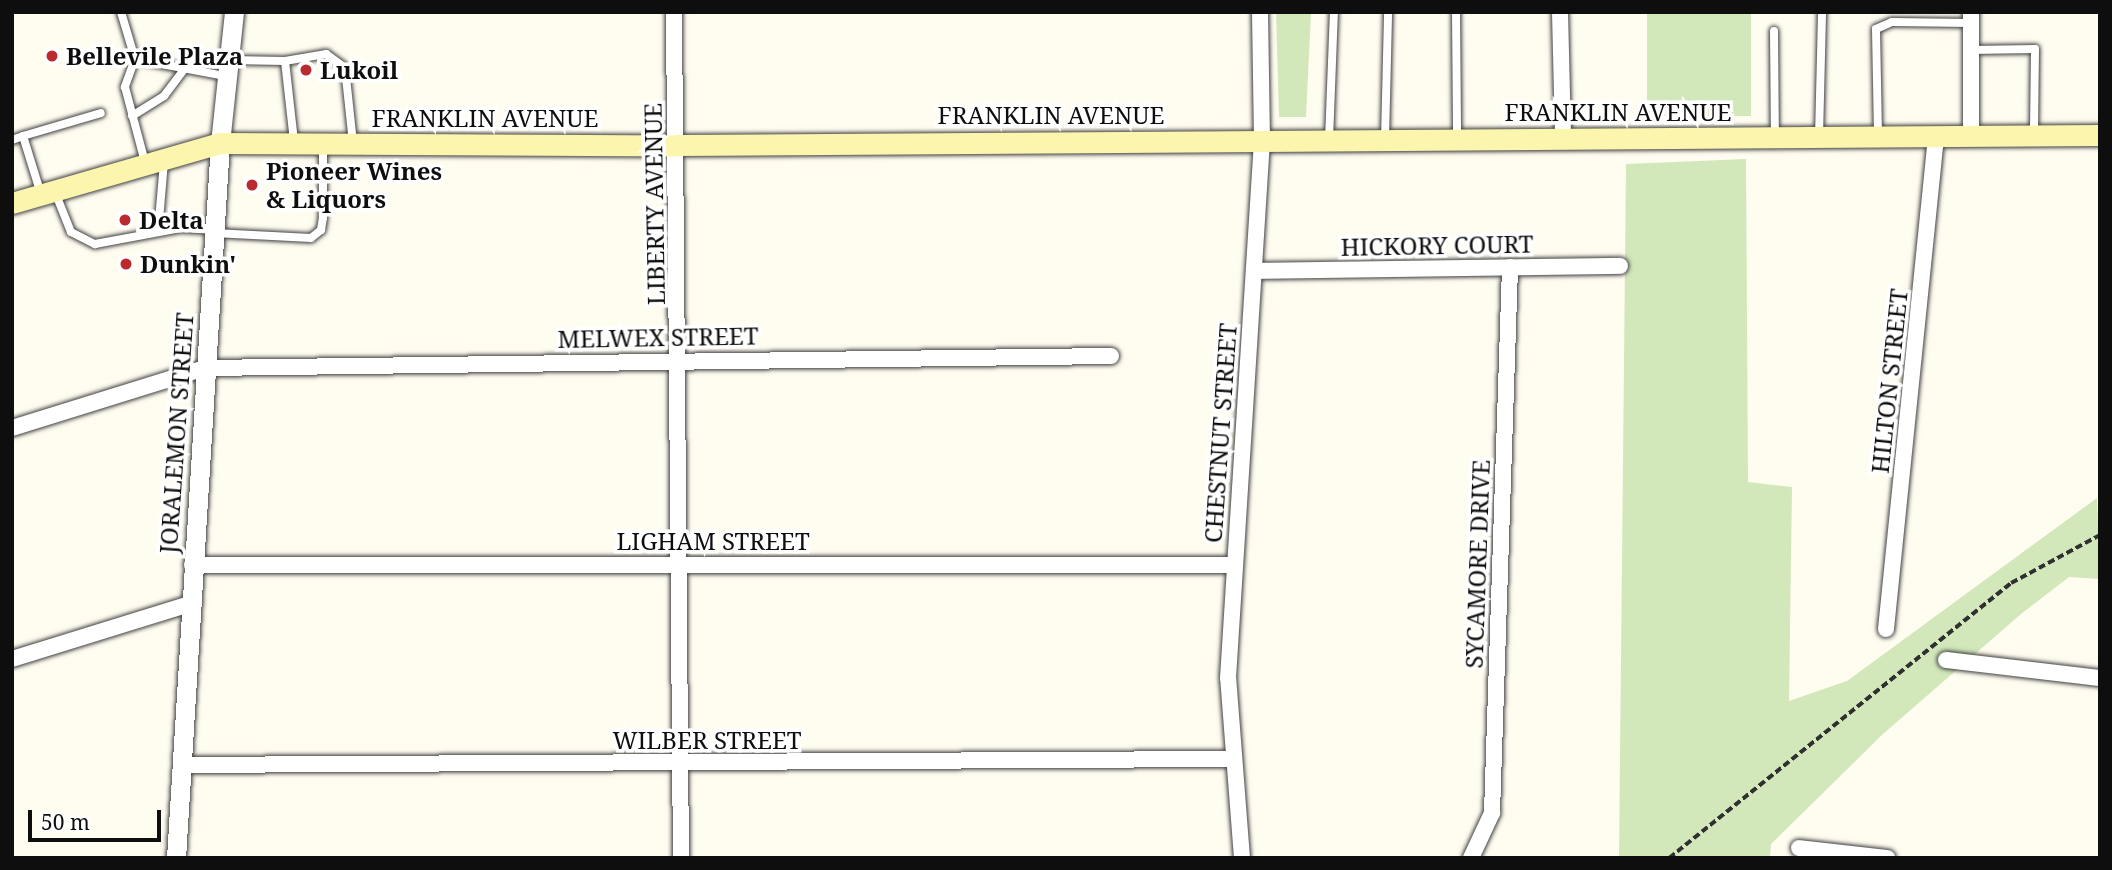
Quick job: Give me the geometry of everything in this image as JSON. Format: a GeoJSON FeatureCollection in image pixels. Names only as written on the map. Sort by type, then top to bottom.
{"type":"FeatureCollection","features":[{"type":"Feature","properties":{"kind":"main road","name":"FRANKLIN AVENUE"},"geometry":{"type":"LineString","coordinates":[[12,203],[220,142],[353,145],[677,145],[2100,135]]}},
{"type":"Feature","properties":{"kind":"street","name":"JORALEMON STREET"},"geometry":{"type":"LineString","coordinates":[[176,858],[220,142],[234,12]]}},
{"type":"Feature","properties":{"kind":"street","name":"LIBERTY AVENUE"},"geometry":{"type":"LineString","coordinates":[[674,12],[678,359],[676,564],[681,858]]}},
{"type":"Feature","properties":{"kind":"street","name":"CHESTNUT STREET"},"geometry":{"type":"LineString","coordinates":[[1242,858],[1232,759],[1228,678],[1233,565],[1256,271],[1262,140],[1261,12]]}},
{"type":"Feature","properties":{"kind":"street"},"geometry":{"type":"LineString","coordinates":[[1560,12],[1563,139]]}},
{"type":"Feature","properties":{"kind":"street"},"geometry":{"type":"LineString","coordinates":[[1971,18],[1971,136]]}},
{"type":"Feature","properties":{"kind":"street","name":"HILTON STREET"},"geometry":{"type":"LineString","coordinates":[[1886,629],[1936,136]]}},
{"type":"Feature","properties":{"kind":"street","name":"HICKORY COURT"},"geometry":{"type":"LineString","coordinates":[[1256,271],[1620,266]]}},
{"type":"Feature","properties":{"kind":"street","name":"SYCAMORE DRIVE"},"geometry":{"type":"LineString","coordinates":[[1471,858],[1492,813],[1510,267]]}},
{"type":"Feature","properties":{"kind":"street","name":"MELWEX STREET"},"geometry":{"type":"LineString","coordinates":[[12,428],[205,368],[678,359],[1111,356]]}},
{"type":"Feature","properties":{"kind":"street","name":"LIGHAM STREET"},"geometry":{"type":"LineString","coordinates":[[192,565],[1233,565]]}},
{"type":"Feature","properties":{"kind":"street"},"geometry":{"type":"LineString","coordinates":[[12,659],[190,604]]}},
{"type":"Feature","properties":{"kind":"street"},"geometry":{"type":"LineString","coordinates":[[1946,660],[2100,678]]}},
{"type":"Feature","properties":{"kind":"street","name":"WILBER STREET"},"geometry":{"type":"LineString","coordinates":[[181,765],[1232,759]]}},
{"type":"Feature","properties":{"kind":"street"},"geometry":{"type":"LineString","coordinates":[[1799,848],[1887,858]]}},
{"type":"Feature","properties":{"kind":"lane"},"geometry":{"type":"LineString","coordinates":[[121,12],[135,59],[125,87],[132,116],[155,159],[158,232]]}},
{"type":"Feature","properties":{"kind":"lane"},"geometry":{"type":"LineString","coordinates":[[1329,139],[1334,12]]}},
{"type":"Feature","properties":{"kind":"lane"},"geometry":{"type":"LineString","coordinates":[[1385,139],[1388,12]]}},
{"type":"Feature","properties":{"kind":"lane"},"geometry":{"type":"LineString","coordinates":[[1456,12],[1457,139]]}},
{"type":"Feature","properties":{"kind":"lane"},"geometry":{"type":"LineString","coordinates":[[1819,137],[1822,12]]}},
{"type":"Feature","properties":{"kind":"lane"},"geometry":{"type":"LineString","coordinates":[[1878,137],[1876,29],[1892,22],[1971,18]]}},
{"type":"Feature","properties":{"kind":"lane"},"geometry":{"type":"LineString","coordinates":[[1774,31],[1775,137]]}},
{"type":"Feature","properties":{"kind":"lane"},"geometry":{"type":"LineString","coordinates":[[1970,50],[2035,49],[2034,136]]}},
{"type":"Feature","properties":{"kind":"lane"},"geometry":{"type":"LineString","coordinates":[[135,59],[184,69],[228,68],[326,54],[345,68],[353,145]]}},
{"type":"Feature","properties":{"kind":"lane"},"geometry":{"type":"LineString","coordinates":[[285,61],[294,144]]}},
{"type":"Feature","properties":{"kind":"lane"},"geometry":{"type":"LineString","coordinates":[[132,116],[164,96],[184,69]]}},
{"type":"Feature","properties":{"kind":"lane"},"geometry":{"type":"LineString","coordinates":[[12,140],[101,113]]}},
{"type":"Feature","properties":{"kind":"lane"},"geometry":{"type":"LineString","coordinates":[[23,136],[48,192],[71,232],[95,244],[158,232],[214,231],[311,238],[321,230],[323,218],[323,144]]}},
{"type":"Feature","properties":{"kind":"path"},"geometry":{"type":"LineString","coordinates":[[1669,858],[2011,583],[2100,535]]}},
{"type":"Feature","properties":{"kind":"green space"},"geometry":{"type":"Polygon","coordinates":[[[1276,12],[1311,12],[1306,117],[1279,117],[1276,12]]]}},
{"type":"Feature","properties":{"kind":"green space"},"geometry":{"type":"Polygon","coordinates":[[[1647,12],[1751,12],[1751,116],[1647,116],[1647,12]]]}},
{"type":"Feature","properties":{"kind":"green space"},"geometry":{"type":"Polygon","coordinates":[[[1746,159],[1748,482],[1792,487],[1789,701],[1847,681],[2097,498],[2100,579],[2069,577],[2021,614],[1883,734],[1771,844],[1770,858],[1619,858],[1626,164],[1746,159]]]}},
{"type":"Feature","properties":{"kind":"place","name":"Bellevile Plaza"},"geometry":{"type":"Point","coordinates":[52,56]}},
{"type":"Feature","properties":{"kind":"place","name":"Lukoil"},"geometry":{"type":"Point","coordinates":[306,70]}},
{"type":"Feature","properties":{"kind":"place","name":"Pioneer Wines & Liquors"},"geometry":{"type":"Point","coordinates":[252,185]}},
{"type":"Feature","properties":{"kind":"place","name":"Delta"},"geometry":{"type":"Point","coordinates":[125,220]}},
{"type":"Feature","properties":{"kind":"place","name":"Dunkin'"},"geometry":{"type":"Point","coordinates":[126,264]}}]}
